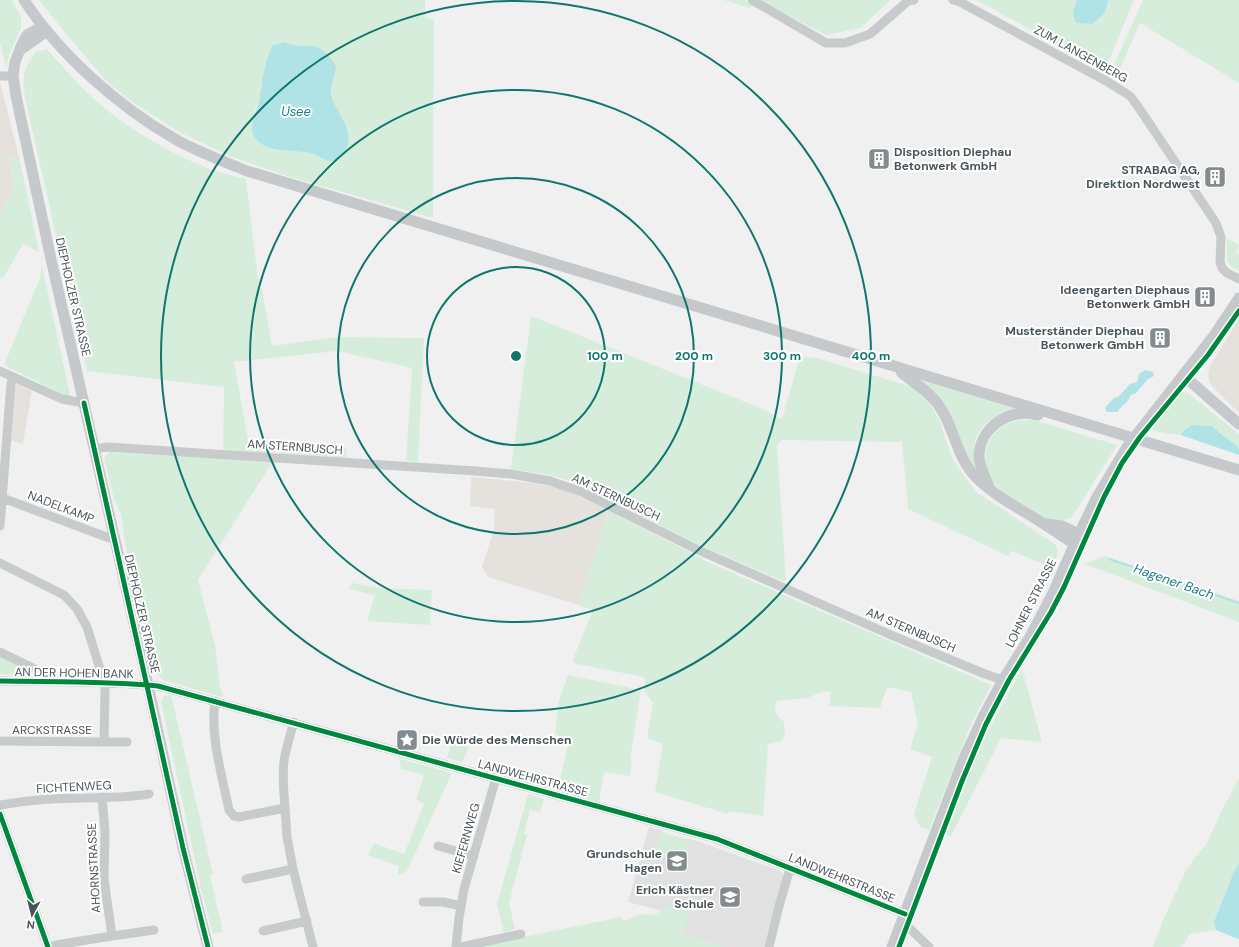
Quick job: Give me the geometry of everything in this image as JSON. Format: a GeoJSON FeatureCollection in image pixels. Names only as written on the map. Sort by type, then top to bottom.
{"type":"FeatureCollection","features":[{"type":"Feature","properties":{"kind":"main road"},"geometry":{"type":"LineString","coordinates":[[27,4],[45,28],[75,62],[110,94],[146,120],[181,142],[247,171],[896,368],[1239,470]]}},
{"type":"Feature","properties":{"kind":"main road","name":"DIEPHOLZER STRASSE"},"geometry":{"type":"LineString","coordinates":[[27,4],[29,26],[27,35],[15,62],[13,76],[16,96],[183,848],[208,947]]}},
{"type":"Feature","properties":{"kind":"main road"},"geometry":{"type":"LineString","coordinates":[[27,35],[45,28]]}},
{"type":"Feature","properties":{"kind":"main road"},"geometry":{"type":"LineString","coordinates":[[20,50],[45,28]]}},
{"type":"Feature","properties":{"kind":"main road","name":"LOHNER STRASSE"},"geometry":{"type":"LineString","coordinates":[[892,947],[964,758],[984,715],[1030,637],[1053,593],[1087,516],[1126,447],[1213,337],[1239,298]]}},
{"type":"Feature","properties":{"kind":"main road"},"geometry":{"type":"LineString","coordinates":[[896,368],[922,387],[936,402],[945,415],[958,450],[967,466],[976,477],[1012,505],[1042,523],[1077,539]]}},
{"type":"Feature","properties":{"kind":"main road"},"geometry":{"type":"LineString","coordinates":[[1183,375],[1239,424]]}},
{"type":"Feature","properties":{"kind":"main road"},"geometry":{"type":"LineString","coordinates":[[990,488],[982,470],[979,456],[985,436],[994,425],[1006,417],[1022,414],[1033,414],[1058,421],[1072,420]]}},
{"type":"Feature","properties":{"kind":"main road"},"geometry":{"type":"LineString","coordinates":[[1042,523],[1062,526],[1087,516]]}},
{"type":"Feature","properties":{"kind":"main road"},"geometry":{"type":"LineString","coordinates":[[1062,526],[1077,539]]}},
{"type":"Feature","properties":{"kind":"street"},"geometry":{"type":"LineString","coordinates":[[752,0],[826,43],[845,43],[870,34],[908,1],[914,0]]}},
{"type":"Feature","properties":{"kind":"street","name":"ZUM LANGENBERG"},"geometry":{"type":"LineString","coordinates":[[953,0],[974,9],[1108,82],[1130,96],[1216,223],[1221,237],[1220,262],[1222,268],[1227,273],[1239,279]]}},
{"type":"Feature","properties":{"kind":"street"},"geometry":{"type":"LineString","coordinates":[[0,76],[13,76]]}},
{"type":"Feature","properties":{"kind":"street"},"geometry":{"type":"LineString","coordinates":[[0,371],[62,399],[84,403]]}},
{"type":"Feature","properties":{"kind":"street"},"geometry":{"type":"LineString","coordinates":[[0,526],[1,497],[11,383],[14,377]]}},
{"type":"Feature","properties":{"kind":"street","name":"AM STERNBUSCH"},"geometry":{"type":"LineString","coordinates":[[94,449],[108,447],[476,471],[511,474],[550,481],[582,492],[696,549],[884,632],[985,674],[1004,680]]}},
{"type":"Feature","properties":{"kind":"street","name":"NADELKAMP"},"geometry":{"type":"LineString","coordinates":[[1,497],[109,538],[114,537]]}},
{"type":"Feature","properties":{"kind":"street","name":"ARCKSTRASSE"},"geometry":{"type":"LineString","coordinates":[[0,563],[64,595],[77,609],[87,627],[104,682],[104,742]]}},
{"type":"Feature","properties":{"kind":"street","name":"AN DER HOHEN BANK"},"geometry":{"type":"LineString","coordinates":[[0,652],[35,669]]}},
{"type":"Feature","properties":{"kind":"street","name":"AN DER HOHEN BANK"},"geometry":{"type":"LineString","coordinates":[[0,681],[104,682],[148,685]]}},
{"type":"Feature","properties":{"kind":"street","name":"LANDWEHRSTRASSE"},"geometry":{"type":"LineString","coordinates":[[148,685],[158,686],[294,722],[717,840],[905,914]]}},
{"type":"Feature","properties":{"kind":"street"},"geometry":{"type":"LineString","coordinates":[[215,701],[213,714],[219,760],[231,813],[234,816],[243,816],[285,808]]}},
{"type":"Feature","properties":{"kind":"street"},"geometry":{"type":"LineString","coordinates":[[294,722],[284,761],[283,775],[285,808],[293,869],[313,947]]}},
{"type":"Feature","properties":{"kind":"street","name":"ARCKSTRASSE"},"geometry":{"type":"LineString","coordinates":[[0,741],[127,742]]}},
{"type":"Feature","properties":{"kind":"street","name":"KIEFERNWEG"},"geometry":{"type":"LineString","coordinates":[[456,947],[461,906],[496,778]]}},
{"type":"Feature","properties":{"kind":"street","name":"FICHTENWEG"},"geometry":{"type":"LineString","coordinates":[[0,805],[102,797],[136,797],[149,794]]}},
{"type":"Feature","properties":{"kind":"street","name":"AHORNSTRASSE"},"geometry":{"type":"LineString","coordinates":[[102,797],[105,832],[105,885],[112,936]]}},
{"type":"Feature","properties":{"kind":"street"},"geometry":{"type":"LineString","coordinates":[[0,814],[49,947],[154,930]]}},
{"type":"Feature","properties":{"kind":"street"},"geometry":{"type":"LineString","coordinates":[[438,846],[474,856]]}},
{"type":"Feature","properties":{"kind":"street"},"geometry":{"type":"LineString","coordinates":[[769,947],[790,868]]}},
{"type":"Feature","properties":{"kind":"street"},"geometry":{"type":"LineString","coordinates":[[246,879],[293,869]]}},
{"type":"Feature","properties":{"kind":"street"},"geometry":{"type":"LineString","coordinates":[[423,902],[443,902],[461,906]]}},
{"type":"Feature","properties":{"kind":"street"},"geometry":{"type":"LineString","coordinates":[[905,914],[907,926],[929,947]]}},
{"type":"Feature","properties":{"kind":"street"},"geometry":{"type":"LineString","coordinates":[[263,931],[306,921]]}},
{"type":"Feature","properties":{"kind":"street"},"geometry":{"type":"LineString","coordinates":[[461,947],[521,934]]}},
{"type":"Feature","properties":{"kind":"shaded area"},"geometry":{"type":"Polygon","coordinates":[[[0,81],[20,161],[8,156],[14,186],[0,218],[0,81]]]}},
{"type":"Feature","properties":{"kind":"shaded area"},"geometry":{"type":"Polygon","coordinates":[[[1239,319],[1239,413],[1211,385],[1208,373],[1210,366],[1239,319]]]}},
{"type":"Feature","properties":{"kind":"shaded area"},"geometry":{"type":"Polygon","coordinates":[[[9,381],[32,391],[23,444],[5,438],[9,381]]]}},
{"type":"Feature","properties":{"kind":"shaded area"},"geometry":{"type":"Polygon","coordinates":[[[471,477],[533,483],[564,489],[609,510],[579,605],[488,577],[482,567],[494,530],[495,509],[470,506],[471,477]]]}},
{"type":"Feature","properties":{"kind":"shaded area","name":"Erich Kästner Schule"},"geometry":{"type":"Polygon","coordinates":[[[649,827],[661,830],[665,834],[697,841],[781,871],[783,880],[764,947],[699,947],[682,936],[678,915],[628,902],[649,827]]]}},
{"type":"Feature","properties":{"kind":"green space"},"geometry":{"type":"Polygon","coordinates":[[[0,0],[12,0],[21,17],[21,28],[9,55],[6,68],[0,42],[0,0]]]}},
{"type":"Feature","properties":{"kind":"green space"},"geometry":{"type":"Polygon","coordinates":[[[39,0],[425,0],[425,18],[434,19],[433,218],[290,177],[230,156],[181,133],[135,104],[108,83],[39,0]],[[285,42],[273,45],[269,53],[260,97],[254,112],[291,150],[315,154],[326,160],[344,120],[336,108],[331,93],[331,84],[336,72],[330,59],[319,49],[314,47],[291,45],[285,42]]]}},
{"type":"Feature","properties":{"kind":"green space"},"geometry":{"type":"Polygon","coordinates":[[[724,0],[744,0],[754,5],[749,8],[724,0]]]}},
{"type":"Feature","properties":{"kind":"green space"},"geometry":{"type":"Polygon","coordinates":[[[760,0],[890,0],[861,28],[825,35],[760,0]]]}},
{"type":"Feature","properties":{"kind":"green space"},"geometry":{"type":"Polygon","coordinates":[[[976,0],[1077,0],[1074,5],[1073,14],[1105,12],[1108,6],[1108,0],[1134,0],[1105,70],[976,0]]]}},
{"type":"Feature","properties":{"kind":"green space"},"geometry":{"type":"Polygon","coordinates":[[[1143,0],[1239,0],[1239,83],[1140,23],[1119,71],[1115,66],[1115,63],[1143,0]]]}},
{"type":"Feature","properties":{"kind":"green space"},"geometry":{"type":"Polygon","coordinates":[[[47,49],[93,98],[131,128],[159,145],[202,166],[218,172],[246,179],[259,288],[262,288],[272,346],[337,337],[424,338],[418,462],[406,461],[412,368],[337,351],[234,362],[249,445],[274,442],[268,454],[223,451],[224,387],[87,371],[25,98],[24,74],[28,64],[35,52],[47,49]]]}},
{"type":"Feature","properties":{"kind":"green space"},"geometry":{"type":"Polygon","coordinates":[[[8,156],[20,161],[39,252],[23,244],[3,278],[0,277],[0,218],[14,186],[8,156]]]}},
{"type":"Feature","properties":{"kind":"green space"},"geometry":{"type":"Polygon","coordinates":[[[1227,239],[1239,245],[1236,254],[1239,255],[1239,271],[1228,262],[1227,239]]]}},
{"type":"Feature","properties":{"kind":"green space"},"geometry":{"type":"Polygon","coordinates":[[[42,266],[71,399],[4,365],[39,280],[42,266]]]}},
{"type":"Feature","properties":{"kind":"green space"},"geometry":{"type":"Polygon","coordinates":[[[531,316],[765,410],[782,419],[800,357],[817,358],[912,387],[928,400],[939,420],[953,460],[975,491],[1056,545],[1058,553],[1053,568],[1011,551],[1008,556],[908,509],[902,442],[782,440],[777,445],[786,581],[780,580],[697,544],[572,482],[554,476],[511,469],[531,316]]]}},
{"type":"Feature","properties":{"kind":"green space"},"geometry":{"type":"Polygon","coordinates":[[[917,379],[1017,409],[994,419],[980,430],[975,446],[975,471],[945,407],[936,393],[917,379]]]}},
{"type":"Feature","properties":{"kind":"green space"},"geometry":{"type":"Polygon","coordinates":[[[1181,392],[1188,393],[1239,434],[1239,450],[1225,436],[1211,426],[1184,430],[1181,435],[1151,430],[1181,392]]]}},
{"type":"Feature","properties":{"kind":"green space"},"geometry":{"type":"Polygon","coordinates":[[[1018,420],[1034,420],[1117,445],[1072,517],[1054,521],[1037,515],[1009,497],[994,484],[989,477],[985,459],[987,446],[990,440],[1002,427],[1018,420]]]}},
{"type":"Feature","properties":{"kind":"green space"},"geometry":{"type":"Polygon","coordinates":[[[279,442],[346,448],[347,457],[344,459],[281,455],[279,442]]]}},
{"type":"Feature","properties":{"kind":"green space"},"geometry":{"type":"Polygon","coordinates":[[[110,452],[273,461],[198,580],[215,645],[220,687],[223,694],[222,697],[165,681],[156,674],[126,548],[121,514],[114,499],[104,458],[110,452]]]}},
{"type":"Feature","properties":{"kind":"green space"},"geometry":{"type":"Polygon","coordinates":[[[609,510],[710,563],[991,685],[970,727],[929,830],[920,827],[914,814],[932,757],[910,749],[918,724],[911,692],[887,687],[880,708],[829,706],[831,692],[824,691],[807,698],[777,701],[775,711],[784,722],[785,736],[781,741],[768,744],[763,816],[729,811],[728,814],[655,792],[663,744],[647,738],[653,703],[644,691],[644,677],[573,662],[593,610],[579,605],[609,510]]]}},
{"type":"Feature","properties":{"kind":"green space"},"geometry":{"type":"Polygon","coordinates":[[[1105,556],[1239,601],[1239,622],[1085,564],[1105,556]]]}},
{"type":"Feature","properties":{"kind":"green space"},"geometry":{"type":"Polygon","coordinates":[[[352,583],[380,588],[432,590],[430,625],[367,621],[375,595],[349,589],[352,583]]]}},
{"type":"Feature","properties":{"kind":"green space"},"geometry":{"type":"Polygon","coordinates":[[[0,655],[29,671],[27,675],[0,674],[0,655]]]}},
{"type":"Feature","properties":{"kind":"green space"},"geometry":{"type":"Polygon","coordinates":[[[1022,668],[1042,742],[1001,738],[951,836],[944,834],[977,751],[1022,668]]]}},
{"type":"Feature","properties":{"kind":"green space"},"geometry":{"type":"Polygon","coordinates":[[[568,675],[641,690],[630,760],[632,761],[630,776],[604,772],[599,802],[558,789],[568,744],[555,733],[559,701],[568,675]]]}},
{"type":"Feature","properties":{"kind":"green space"},"geometry":{"type":"Polygon","coordinates":[[[171,695],[213,874],[210,875],[223,932],[213,934],[201,889],[161,701],[164,696],[171,695]]]}},
{"type":"Feature","properties":{"kind":"green space"},"geometry":{"type":"Polygon","coordinates":[[[452,742],[469,748],[462,762],[447,758],[452,742]]]}},
{"type":"Feature","properties":{"kind":"green space"},"geometry":{"type":"Polygon","coordinates":[[[400,759],[452,773],[407,871],[398,875],[398,866],[368,855],[374,843],[404,854],[424,804],[416,799],[424,775],[401,769],[400,759]]]}},
{"type":"Feature","properties":{"kind":"green space"},"geometry":{"type":"Polygon","coordinates":[[[1239,778],[1239,863],[1233,874],[1215,921],[1216,930],[1190,934],[1185,943],[1180,947],[1153,947],[1163,920],[1186,870],[1206,845],[1239,778]]]}},
{"type":"Feature","properties":{"kind":"green space"},"geometry":{"type":"Polygon","coordinates":[[[528,794],[544,799],[540,812],[530,810],[524,834],[527,835],[509,903],[515,929],[504,933],[497,904],[528,794]]]}},
{"type":"Feature","properties":{"kind":"green space"},"geometry":{"type":"Polygon","coordinates":[[[660,832],[689,840],[684,861],[655,853],[660,832]]]}},
{"type":"Feature","properties":{"kind":"green space"},"geometry":{"type":"Polygon","coordinates":[[[681,902],[692,905],[683,933],[723,947],[479,947],[621,917],[625,921],[640,914],[653,915],[681,902]]]}},
{"type":"Feature","properties":{"kind":"water"},"geometry":{"type":"Polygon","coordinates":[[[1077,0],[1108,0],[1108,4],[1101,16],[1092,24],[1077,23],[1073,12],[1077,0]]]}},
{"type":"Feature","properties":{"kind":"water","name":"Usee"},"geometry":{"type":"Polygon","coordinates":[[[285,42],[294,45],[317,47],[327,55],[336,66],[331,86],[331,93],[346,126],[348,139],[345,151],[332,161],[327,161],[316,155],[305,152],[280,150],[265,146],[259,142],[252,132],[252,123],[259,101],[267,59],[273,45],[285,42]]]}},
{"type":"Feature","properties":{"kind":"water"},"geometry":{"type":"Polygon","coordinates":[[[1145,370],[1153,372],[1154,376],[1148,379],[1136,393],[1131,395],[1127,402],[1117,412],[1107,412],[1105,408],[1114,398],[1118,397],[1130,384],[1137,382],[1139,374],[1145,370]]]}},
{"type":"Feature","properties":{"kind":"water"},"geometry":{"type":"Polygon","coordinates":[[[1192,425],[1211,426],[1237,446],[1239,455],[1181,435],[1184,430],[1192,425]]]}},
{"type":"Feature","properties":{"kind":"water"},"geometry":{"type":"Polygon","coordinates":[[[1239,863],[1238,939],[1216,930],[1214,922],[1233,874],[1239,863]]]}},
{"type":"Feature","properties":{"kind":"waterway","name":"Hagener Bach"},"geometry":{"type":"LineString","coordinates":[[1109,559],[1239,603]]}},
{"type":"Feature","properties":{"kind":"cycle path"},"geometry":{"type":"LineString","coordinates":[[899,947],[962,781],[986,724],[1009,680],[1051,612],[1064,587],[1104,497],[1122,463],[1140,437],[1208,355],[1239,311]]}},
{"type":"Feature","properties":{"kind":"cycle path"},"geometry":{"type":"LineString","coordinates":[[84,403],[183,848],[208,947]]}},
{"type":"Feature","properties":{"kind":"cycle path"},"geometry":{"type":"LineString","coordinates":[[0,681],[99,682],[158,686],[717,839],[905,914]]}},
{"type":"Feature","properties":{"kind":"cycle path"},"geometry":{"type":"LineString","coordinates":[[0,814],[48,947]]}},
{"type":"Feature","properties":{"kind":"place","name":"Disposition Diephau Betonwerk GmbH"},"geometry":{"type":"Point","coordinates":[879,159]}},
{"type":"Feature","properties":{"kind":"place","name":"STRABAG AG, Direktion Nordwest"},"geometry":{"type":"Point","coordinates":[1215,177]}},
{"type":"Feature","properties":{"kind":"place","name":"Ideengarten Diephaus Betonwerk GmbH"},"geometry":{"type":"Point","coordinates":[1205,297]}},
{"type":"Feature","properties":{"kind":"place","name":"Musterständer Diephau Betonwerk GmbH"},"geometry":{"type":"Point","coordinates":[1160,338]}},
{"type":"Feature","properties":{"kind":"place","name":"Die Würde des Menschen"},"geometry":{"type":"Point","coordinates":[407,740]}},
{"type":"Feature","properties":{"kind":"place","name":"Grundschule Hagen"},"geometry":{"type":"Point","coordinates":[677,861]}},
{"type":"Feature","properties":{"kind":"place","name":"Erich Kästner Schule"},"geometry":{"type":"Point","coordinates":[730,897]}}]}
